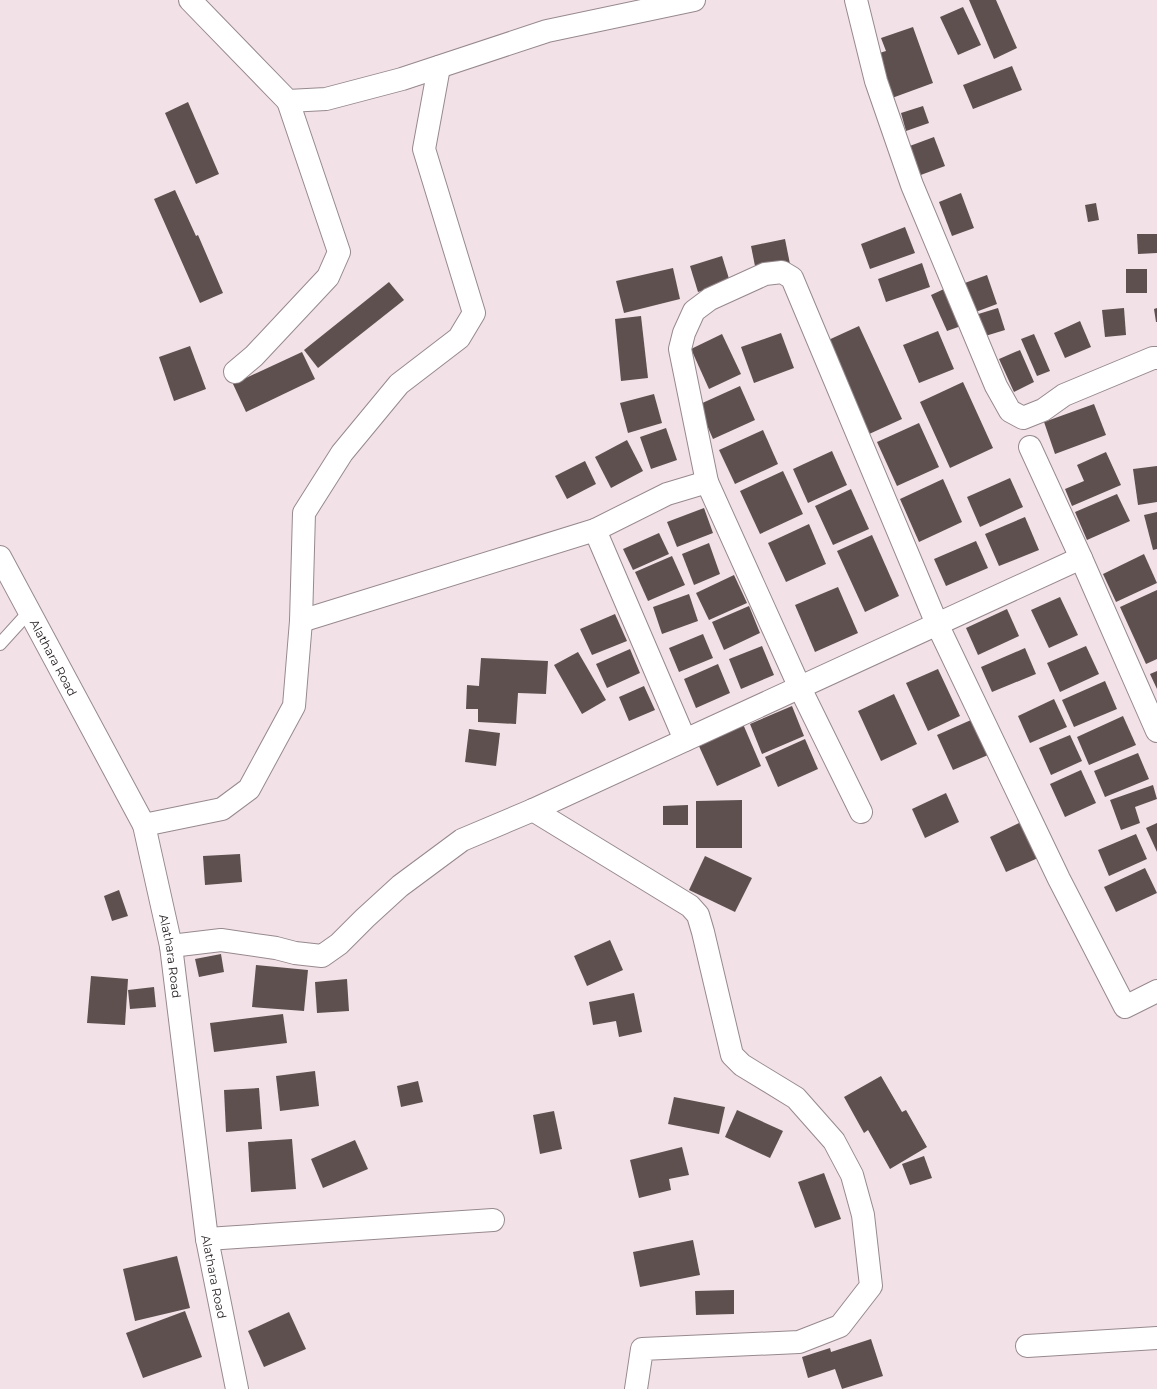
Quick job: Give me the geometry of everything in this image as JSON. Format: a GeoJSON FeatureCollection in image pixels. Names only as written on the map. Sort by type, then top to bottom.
{"type":"FeatureCollection","features":[{"type":"Feature","properties":{"kind":"street"},"geometry":{"type":"LineString","coordinates":[[190,0],[288,101],[339,252],[328,277],[254,356],[235,372]]}},
{"type":"Feature","properties":{"kind":"street"},"geometry":{"type":"LineString","coordinates":[[288,101],[326,99],[402,79],[547,31],[694,0]]}},
{"type":"Feature","properties":{"kind":"street"},"geometry":{"type":"LineString","coordinates":[[856,0],[876,81],[912,185],[996,386],[1010,411],[1023,418],[1043,410],[1064,395],[1153,358],[1157,358]]}},
{"type":"Feature","properties":{"kind":"street"},"geometry":{"type":"LineString","coordinates":[[144,825],[222,809],[249,789],[294,706],[301,621],[304,513],[342,453],[399,384],[459,338],[474,313],[424,149],[439,67]]}},
{"type":"Feature","properties":{"kind":"street"},"geometry":{"type":"LineString","coordinates":[[861,812],[800,688],[707,482],[680,349],[684,333],[694,311],[710,299],[765,274],[782,272],[792,278],[937,624],[1059,879],[1125,1007],[1157,991]]}},
{"type":"Feature","properties":{"kind":"street"},"geometry":{"type":"LineString","coordinates":[[1030,447],[1081,558],[1157,731]]}},
{"type":"Feature","properties":{"kind":"street"},"geometry":{"type":"LineString","coordinates":[[301,621],[595,530],[667,494],[707,482]]}},
{"type":"Feature","properties":{"kind":"street"},"geometry":{"type":"LineString","coordinates":[[595,530],[684,740]]}},
{"type":"Feature","properties":{"kind":"street","name":"Alathara Road"},"geometry":{"type":"LineString","coordinates":[[0,557],[144,825],[171,946],[207,1239],[237,1389]]}},
{"type":"Feature","properties":{"kind":"street"},"geometry":{"type":"LineString","coordinates":[[171,946],[221,940],[276,948],[295,953],[322,956],[339,944],[400,886],[462,840],[533,810],[1081,558]]}},
{"type":"Feature","properties":{"kind":"street"},"geometry":{"type":"LineString","coordinates":[[533,810],[690,906],[698,915],[732,1055],[742,1066],[796,1098],[834,1140],[852,1175],[863,1215],[870,1286],[840,1326],[800,1342],[642,1349],[636,1389]]}},
{"type":"Feature","properties":{"kind":"street"},"geometry":{"type":"LineString","coordinates":[[207,1239],[493,1220]]}},
{"type":"Feature","properties":{"kind":"street"},"geometry":{"type":"LineString","coordinates":[[1027,1346],[1157,1338]]}},
{"type":"Feature","properties":{"kind":"lane"},"geometry":{"type":"LineString","coordinates":[[0,644],[29,612]]}},
{"type":"Feature","properties":{"kind":"building"},"geometry":{"type":"Polygon","coordinates":[[[969,0],[996,0],[1017,48],[994,59],[969,0]]]}},
{"type":"Feature","properties":{"kind":"building"},"geometry":{"type":"Polygon","coordinates":[[[963,7],[981,45],[958,55],[940,17],[963,7]]]}},
{"type":"Feature","properties":{"kind":"building"},"geometry":{"type":"Polygon","coordinates":[[[913,27],[933,83],[892,98],[876,54],[886,51],[881,38],[913,27]]]}},
{"type":"Feature","properties":{"kind":"building"},"geometry":{"type":"Polygon","coordinates":[[[1012,66],[1022,90],[973,109],[963,85],[1012,66]]]}},
{"type":"Feature","properties":{"kind":"building"},"geometry":{"type":"Polygon","coordinates":[[[188,102],[219,174],[196,184],[165,113],[188,102]]]}},
{"type":"Feature","properties":{"kind":"building"},"geometry":{"type":"Polygon","coordinates":[[[923,106],[929,123],[906,131],[901,113],[923,106]]]}},
{"type":"Feature","properties":{"kind":"building"},"geometry":{"type":"Polygon","coordinates":[[[934,137],[945,166],[918,176],[907,147],[934,137]]]}},
{"type":"Feature","properties":{"kind":"building"},"geometry":{"type":"Polygon","coordinates":[[[175,190],[196,236],[198,235],[223,293],[200,303],[154,199],[175,190]]]}},
{"type":"Feature","properties":{"kind":"building"},"geometry":{"type":"Polygon","coordinates":[[[961,193],[974,228],[952,236],[939,202],[961,193]]]}},
{"type":"Feature","properties":{"kind":"building"},"geometry":{"type":"Polygon","coordinates":[[[1096,203],[1099,220],[1088,222],[1085,205],[1096,203]]]}},
{"type":"Feature","properties":{"kind":"building"},"geometry":{"type":"Polygon","coordinates":[[[905,227],[915,253],[870,269],[861,244],[905,227]]]}},
{"type":"Feature","properties":{"kind":"building"},"geometry":{"type":"Polygon","coordinates":[[[1137,234],[1157,234],[1157,253],[1138,254],[1137,234]]]}},
{"type":"Feature","properties":{"kind":"building"},"geometry":{"type":"Polygon","coordinates":[[[785,239],[790,264],[756,271],[751,246],[785,239]]]}},
{"type":"Feature","properties":{"kind":"building"},"geometry":{"type":"Polygon","coordinates":[[[722,256],[730,282],[698,292],[690,266],[722,256]]]}},
{"type":"Feature","properties":{"kind":"building"},"geometry":{"type":"Polygon","coordinates":[[[922,263],[930,287],[886,302],[878,279],[922,263]]]}},
{"type":"Feature","properties":{"kind":"building"},"geometry":{"type":"Polygon","coordinates":[[[673,268],[680,299],[624,313],[616,281],[673,268]]]}},
{"type":"Feature","properties":{"kind":"building"},"geometry":{"type":"Polygon","coordinates":[[[1126,269],[1147,269],[1147,293],[1126,293],[1126,269]]]}},
{"type":"Feature","properties":{"kind":"building"},"geometry":{"type":"Polygon","coordinates":[[[987,275],[997,304],[973,313],[962,284],[987,275]]]}},
{"type":"Feature","properties":{"kind":"building"},"geometry":{"type":"Polygon","coordinates":[[[389,282],[404,300],[318,368],[304,350],[389,282]]]}},
{"type":"Feature","properties":{"kind":"building"},"geometry":{"type":"Polygon","coordinates":[[[944,289],[961,326],[947,331],[931,295],[944,289]]]}},
{"type":"Feature","properties":{"kind":"building"},"geometry":{"type":"Polygon","coordinates":[[[998,308],[1005,330],[982,337],[975,315],[998,308]]]}},
{"type":"Feature","properties":{"kind":"building"},"geometry":{"type":"Polygon","coordinates":[[[1124,308],[1126,335],[1105,337],[1102,310],[1124,308]]]}},
{"type":"Feature","properties":{"kind":"building"},"geometry":{"type":"Polygon","coordinates":[[[1157,308],[1157,322],[1156,322],[1154,309],[1157,308]]]}},
{"type":"Feature","properties":{"kind":"building"},"geometry":{"type":"Polygon","coordinates":[[[641,316],[648,378],[621,381],[615,319],[641,316]]]}},
{"type":"Feature","properties":{"kind":"building"},"geometry":{"type":"Polygon","coordinates":[[[1080,321],[1091,347],[1065,358],[1054,333],[1080,321]]]}},
{"type":"Feature","properties":{"kind":"building"},"geometry":{"type":"Polygon","coordinates":[[[859,326],[902,419],[867,435],[824,342],[859,326]]]}},
{"type":"Feature","properties":{"kind":"building"},"geometry":{"type":"Polygon","coordinates":[[[938,331],[954,369],[919,383],[903,345],[938,331]]]}},
{"type":"Feature","properties":{"kind":"building"},"geometry":{"type":"Polygon","coordinates":[[[781,333],[794,368],[754,383],[741,347],[781,333]]]}},
{"type":"Feature","properties":{"kind":"building"},"geometry":{"type":"Polygon","coordinates":[[[722,334],[741,374],[709,389],[691,349],[722,334]]]}},
{"type":"Feature","properties":{"kind":"building"},"geometry":{"type":"Polygon","coordinates":[[[1034,334],[1050,371],[1037,376],[1021,339],[1034,334]]]}},
{"type":"Feature","properties":{"kind":"building"},"geometry":{"type":"Polygon","coordinates":[[[190,346],[206,389],[174,401],[159,357],[190,346]]]}},
{"type":"Feature","properties":{"kind":"building"},"geometry":{"type":"Polygon","coordinates":[[[1020,350],[1034,382],[1014,392],[999,359],[1020,350]]]}},
{"type":"Feature","properties":{"kind":"building"},"geometry":{"type":"Polygon","coordinates":[[[302,352],[315,379],[246,412],[233,384],[302,352]]]}},
{"type":"Feature","properties":{"kind":"building"},"geometry":{"type":"Polygon","coordinates":[[[963,382],[993,448],[950,468],[920,402],[963,382]]]}},
{"type":"Feature","properties":{"kind":"building"},"geometry":{"type":"Polygon","coordinates":[[[740,386],[755,420],[713,439],[698,405],[740,386]]]}},
{"type":"Feature","properties":{"kind":"building"},"geometry":{"type":"Polygon","coordinates":[[[654,394],[662,423],[628,433],[620,403],[654,394]]]}},
{"type":"Feature","properties":{"kind":"building"},"geometry":{"type":"Polygon","coordinates":[[[1094,404],[1106,435],[1055,454],[1044,422],[1094,404]]]}},
{"type":"Feature","properties":{"kind":"building"},"geometry":{"type":"Polygon","coordinates":[[[919,423],[939,467],[897,486],[877,442],[919,423]]]}},
{"type":"Feature","properties":{"kind":"building"},"geometry":{"type":"Polygon","coordinates":[[[666,428],[677,460],[651,469],[640,437],[666,428]]]}},
{"type":"Feature","properties":{"kind":"building"},"geometry":{"type":"Polygon","coordinates":[[[763,430],[778,464],[735,484],[719,450],[763,430]]]}},
{"type":"Feature","properties":{"kind":"building"},"geometry":{"type":"Polygon","coordinates":[[[627,440],[643,471],[611,488],[595,457],[627,440]]]}},
{"type":"Feature","properties":{"kind":"building"},"geometry":{"type":"Polygon","coordinates":[[[832,451],[847,485],[808,503],[793,469],[832,451]]]}},
{"type":"Feature","properties":{"kind":"building"},"geometry":{"type":"Polygon","coordinates":[[[1106,452],[1121,485],[1072,506],[1065,489],[1084,481],[1077,465],[1106,452]]]}},
{"type":"Feature","properties":{"kind":"building"},"geometry":{"type":"Polygon","coordinates":[[[585,461],[596,484],[567,499],[555,476],[585,461]]]}},
{"type":"Feature","properties":{"kind":"building"},"geometry":{"type":"Polygon","coordinates":[[[1157,466],[1157,502],[1138,505],[1133,469],[1157,466]]]}},
{"type":"Feature","properties":{"kind":"building"},"geometry":{"type":"Polygon","coordinates":[[[783,471],[803,514],[760,534],[740,491],[783,471]]]}},
{"type":"Feature","properties":{"kind":"building"},"geometry":{"type":"Polygon","coordinates":[[[1010,478],[1023,507],[980,527],[967,497],[1010,478]]]}},
{"type":"Feature","properties":{"kind":"building"},"geometry":{"type":"Polygon","coordinates":[[[943,479],[962,522],[919,542],[900,499],[943,479]]]}},
{"type":"Feature","properties":{"kind":"building"},"geometry":{"type":"Polygon","coordinates":[[[851,489],[869,529],[833,545],[815,506],[851,489]]]}},
{"type":"Feature","properties":{"kind":"building"},"geometry":{"type":"Polygon","coordinates":[[[1117,494],[1130,521],[1087,540],[1075,512],[1117,494]]]}},
{"type":"Feature","properties":{"kind":"building"},"geometry":{"type":"Polygon","coordinates":[[[704,508],[713,533],[677,547],[667,522],[704,508]]]}},
{"type":"Feature","properties":{"kind":"building"},"geometry":{"type":"Polygon","coordinates":[[[1157,512],[1157,549],[1153,550],[1144,515],[1157,512]]]}},
{"type":"Feature","properties":{"kind":"building"},"geometry":{"type":"Polygon","coordinates":[[[1025,517],[1039,550],[999,566],[985,534],[1025,517]]]}},
{"type":"Feature","properties":{"kind":"building"},"geometry":{"type":"Polygon","coordinates":[[[809,524],[826,564],[786,582],[768,543],[809,524]]]}},
{"type":"Feature","properties":{"kind":"building"},"geometry":{"type":"Polygon","coordinates":[[[659,533],[669,554],[633,570],[623,549],[659,533]]]}},
{"type":"Feature","properties":{"kind":"building"},"geometry":{"type":"Polygon","coordinates":[[[872,535],[899,596],[865,612],[837,551],[872,535]]]}},
{"type":"Feature","properties":{"kind":"building"},"geometry":{"type":"Polygon","coordinates":[[[976,541],[988,568],[946,586],[934,559],[976,541]]]}},
{"type":"Feature","properties":{"kind":"building"},"geometry":{"type":"Polygon","coordinates":[[[709,543],[720,574],[694,585],[682,554],[709,543]]]}},
{"type":"Feature","properties":{"kind":"building"},"geometry":{"type":"Polygon","coordinates":[[[1144,554],[1157,583],[1116,602],[1103,574],[1144,554]]]}},
{"type":"Feature","properties":{"kind":"building"},"geometry":{"type":"Polygon","coordinates":[[[672,556],[685,585],[648,601],[635,572],[672,556]]]}},
{"type":"Feature","properties":{"kind":"building"},"geometry":{"type":"Polygon","coordinates":[[[734,575],[747,603],[709,620],[696,593],[734,575]]]}},
{"type":"Feature","properties":{"kind":"building"},"geometry":{"type":"Polygon","coordinates":[[[838,587],[858,633],[815,652],[795,605],[838,587]]]}},
{"type":"Feature","properties":{"kind":"building"},"geometry":{"type":"Polygon","coordinates":[[[1157,590],[1157,659],[1146,664],[1120,607],[1157,590]]]}},
{"type":"Feature","properties":{"kind":"building"},"geometry":{"type":"Polygon","coordinates":[[[689,594],[698,621],[662,634],[653,607],[689,594]]]}},
{"type":"Feature","properties":{"kind":"building"},"geometry":{"type":"Polygon","coordinates":[[[1060,597],[1078,635],[1049,648],[1031,610],[1060,597]]]}},
{"type":"Feature","properties":{"kind":"building"},"geometry":{"type":"Polygon","coordinates":[[[749,606],[760,633],[724,650],[712,622],[749,606]]]}},
{"type":"Feature","properties":{"kind":"building"},"geometry":{"type":"Polygon","coordinates":[[[1007,609],[1019,636],[978,655],[966,628],[1007,609]]]}},
{"type":"Feature","properties":{"kind":"building"},"geometry":{"type":"Polygon","coordinates":[[[615,614],[627,641],[592,655],[580,629],[615,614]]]}},
{"type":"Feature","properties":{"kind":"building"},"geometry":{"type":"Polygon","coordinates":[[[703,634],[713,658],[679,672],[669,648],[703,634]]]}},
{"type":"Feature","properties":{"kind":"building"},"geometry":{"type":"Polygon","coordinates":[[[762,646],[774,675],[741,689],[729,659],[762,646]]]}},
{"type":"Feature","properties":{"kind":"building"},"geometry":{"type":"Polygon","coordinates":[[[1086,646],[1099,674],[1060,692],[1047,663],[1086,646]]]}},
{"type":"Feature","properties":{"kind":"building"},"geometry":{"type":"Polygon","coordinates":[[[1025,648],[1036,674],[992,692],[981,667],[1025,648]]]}},
{"type":"Feature","properties":{"kind":"building"},"geometry":{"type":"Polygon","coordinates":[[[630,649],[640,673],[607,688],[596,664],[630,649]]]}},
{"type":"Feature","properties":{"kind":"building"},"geometry":{"type":"Polygon","coordinates":[[[578,652],[606,700],[582,714],[554,665],[578,652]]]}},
{"type":"Feature","properties":{"kind":"building"},"geometry":{"type":"Polygon","coordinates":[[[481,658],[548,661],[546,694],[518,693],[516,724],[478,722],[478,709],[466,709],[467,685],[479,686],[481,658]]]}},
{"type":"Feature","properties":{"kind":"building"},"geometry":{"type":"Polygon","coordinates":[[[718,664],[730,693],[696,708],[684,679],[718,664]]]}},
{"type":"Feature","properties":{"kind":"building"},"geometry":{"type":"Polygon","coordinates":[[[938,669],[960,716],[928,731],[906,683],[938,669]]]}},
{"type":"Feature","properties":{"kind":"building"},"geometry":{"type":"Polygon","coordinates":[[[1157,671],[1157,689],[1150,674],[1157,671]]]}},
{"type":"Feature","properties":{"kind":"building"},"geometry":{"type":"Polygon","coordinates":[[[1105,681],[1117,709],[1074,727],[1062,700],[1105,681]]]}},
{"type":"Feature","properties":{"kind":"building"},"geometry":{"type":"Polygon","coordinates":[[[644,686],[655,710],[629,721],[619,697],[644,686]]]}},
{"type":"Feature","properties":{"kind":"building"},"geometry":{"type":"Polygon","coordinates":[[[894,694],[917,744],[881,761],[858,711],[894,694]]]}},
{"type":"Feature","properties":{"kind":"building"},"geometry":{"type":"Polygon","coordinates":[[[1054,699],[1067,727],[1030,743],[1018,716],[1054,699]]]}},
{"type":"Feature","properties":{"kind":"building"},"geometry":{"type":"Polygon","coordinates":[[[792,706],[804,736],[762,754],[750,724],[792,706]]]}},
{"type":"Feature","properties":{"kind":"building"},"geometry":{"type":"Polygon","coordinates":[[[1123,716],[1136,745],[1089,765],[1077,737],[1123,716]]]}},
{"type":"Feature","properties":{"kind":"building"},"geometry":{"type":"Polygon","coordinates":[[[971,720],[988,755],[953,770],[937,735],[971,720]]]}},
{"type":"Feature","properties":{"kind":"building"},"geometry":{"type":"Polygon","coordinates":[[[743,724],[761,766],[717,786],[698,744],[743,724]]]}},
{"type":"Feature","properties":{"kind":"building"},"geometry":{"type":"Polygon","coordinates":[[[469,729],[500,733],[496,766],[465,762],[469,729]]]}},
{"type":"Feature","properties":{"kind":"building"},"geometry":{"type":"Polygon","coordinates":[[[1070,735],[1082,761],[1051,775],[1039,748],[1070,735]]]}},
{"type":"Feature","properties":{"kind":"building"},"geometry":{"type":"Polygon","coordinates":[[[805,739],[818,769],[778,787],[765,757],[805,739]]]}},
{"type":"Feature","properties":{"kind":"building"},"geometry":{"type":"Polygon","coordinates":[[[1138,753],[1149,779],[1105,797],[1094,771],[1138,753]]]}},
{"type":"Feature","properties":{"kind":"building"},"geometry":{"type":"Polygon","coordinates":[[[1081,770],[1096,803],[1065,817],[1050,784],[1081,770]]]}},
{"type":"Feature","properties":{"kind":"building"},"geometry":{"type":"Polygon","coordinates":[[[1153,785],[1157,799],[1135,807],[1140,823],[1121,830],[1110,800],[1153,785]]]}},
{"type":"Feature","properties":{"kind":"building"},"geometry":{"type":"Polygon","coordinates":[[[946,793],[959,822],[925,838],[912,809],[946,793]]]}},
{"type":"Feature","properties":{"kind":"building"},"geometry":{"type":"Polygon","coordinates":[[[742,800],[742,848],[696,848],[696,801],[742,800]]]}},
{"type":"Feature","properties":{"kind":"building"},"geometry":{"type":"Polygon","coordinates":[[[688,805],[688,825],[663,825],[663,806],[688,805]]]}},
{"type":"Feature","properties":{"kind":"building"},"geometry":{"type":"Polygon","coordinates":[[[1021,822],[1038,858],[1006,872],[990,837],[1021,822]]]}},
{"type":"Feature","properties":{"kind":"building"},"geometry":{"type":"Polygon","coordinates":[[[1157,823],[1157,852],[1146,828],[1157,823]]]}},
{"type":"Feature","properties":{"kind":"building"},"geometry":{"type":"Polygon","coordinates":[[[1136,834],[1147,859],[1109,876],[1098,850],[1136,834]]]}},
{"type":"Feature","properties":{"kind":"building"},"geometry":{"type":"Polygon","coordinates":[[[240,854],[242,882],[205,885],[203,856],[240,854]]]}},
{"type":"Feature","properties":{"kind":"building"},"geometry":{"type":"Polygon","coordinates":[[[705,856],[752,878],[735,912],[689,890],[705,856]]]}},
{"type":"Feature","properties":{"kind":"building"},"geometry":{"type":"Polygon","coordinates":[[[1145,868],[1157,893],[1116,912],[1104,887],[1145,868]]]}},
{"type":"Feature","properties":{"kind":"building"},"geometry":{"type":"Polygon","coordinates":[[[119,890],[128,916],[112,921],[104,896],[119,890]]]}},
{"type":"Feature","properties":{"kind":"building"},"geometry":{"type":"Polygon","coordinates":[[[610,940],[623,970],[587,986],[574,956],[610,940]]]}},
{"type":"Feature","properties":{"kind":"building"},"geometry":{"type":"Polygon","coordinates":[[[221,954],[224,972],[199,977],[195,959],[221,954]]]}},
{"type":"Feature","properties":{"kind":"building"},"geometry":{"type":"Polygon","coordinates":[[[256,965],[308,970],[304,1011],[252,1007],[256,965]]]}},
{"type":"Feature","properties":{"kind":"building"},"geometry":{"type":"Polygon","coordinates":[[[91,976],[128,979],[125,1025],[87,1023],[91,976]]]}},
{"type":"Feature","properties":{"kind":"building"},"geometry":{"type":"Polygon","coordinates":[[[347,979],[349,1011],[317,1013],[315,982],[347,979]]]}},
{"type":"Feature","properties":{"kind":"building"},"geometry":{"type":"Polygon","coordinates":[[[154,987],[156,1007],[130,1009],[128,990],[154,987]]]}},
{"type":"Feature","properties":{"kind":"building"},"geometry":{"type":"Polygon","coordinates":[[[634,993],[642,1032],[619,1037],[616,1021],[593,1025],[589,1002],[634,993]]]}},
{"type":"Feature","properties":{"kind":"building"},"geometry":{"type":"Polygon","coordinates":[[[283,1014],[287,1043],[214,1052],[210,1023],[283,1014]]]}},
{"type":"Feature","properties":{"kind":"building"},"geometry":{"type":"Polygon","coordinates":[[[315,1071],[319,1106],[280,1111],[276,1076],[315,1071]]]}},
{"type":"Feature","properties":{"kind":"building"},"geometry":{"type":"Polygon","coordinates":[[[881,1076],[902,1112],[906,1110],[927,1147],[890,1169],[868,1130],[864,1133],[844,1097],[881,1076]]]}},
{"type":"Feature","properties":{"kind":"building"},"geometry":{"type":"Polygon","coordinates":[[[418,1081],[423,1102],[401,1107],[397,1086],[418,1081]]]}},
{"type":"Feature","properties":{"kind":"building"},"geometry":{"type":"Polygon","coordinates":[[[259,1088],[262,1129],[226,1132],[224,1090],[259,1088]]]}},
{"type":"Feature","properties":{"kind":"building"},"geometry":{"type":"Polygon","coordinates":[[[674,1097],[725,1107],[719,1134],[668,1124],[674,1097]]]}},
{"type":"Feature","properties":{"kind":"building"},"geometry":{"type":"Polygon","coordinates":[[[737,1110],[783,1131],[770,1158],[725,1137],[737,1110]]]}},
{"type":"Feature","properties":{"kind":"building"},"geometry":{"type":"Polygon","coordinates":[[[554,1111],[562,1149],[540,1154],[533,1115],[554,1111]]]}},
{"type":"Feature","properties":{"kind":"building"},"geometry":{"type":"Polygon","coordinates":[[[292,1139],[296,1189],[251,1192],[248,1142],[292,1139]]]}},
{"type":"Feature","properties":{"kind":"building"},"geometry":{"type":"Polygon","coordinates":[[[355,1140],[368,1169],[323,1188],[311,1159],[355,1140]]]}},
{"type":"Feature","properties":{"kind":"building"},"geometry":{"type":"Polygon","coordinates":[[[682,1147],[689,1175],[669,1179],[671,1190],[639,1198],[630,1160],[682,1147]]]}},
{"type":"Feature","properties":{"kind":"building"},"geometry":{"type":"Polygon","coordinates":[[[924,1156],[932,1178],[910,1185],[902,1164],[924,1156]]]}},
{"type":"Feature","properties":{"kind":"building"},"geometry":{"type":"Polygon","coordinates":[[[824,1173],[841,1219],[815,1228],[798,1182],[824,1173]]]}},
{"type":"Feature","properties":{"kind":"building"},"geometry":{"type":"Polygon","coordinates":[[[693,1240],[700,1275],[640,1287],[633,1252],[693,1240]]]}},
{"type":"Feature","properties":{"kind":"building"},"geometry":{"type":"Polygon","coordinates":[[[177,1256],[190,1308],[135,1321],[123,1269],[177,1256]]]}},
{"type":"Feature","properties":{"kind":"building"},"geometry":{"type":"Polygon","coordinates":[[[734,1290],[734,1314],[696,1315],[695,1291],[734,1290]]]}},
{"type":"Feature","properties":{"kind":"building"},"geometry":{"type":"Polygon","coordinates":[[[185,1311],[202,1357],[143,1378],[126,1333],[185,1311]]]}},
{"type":"Feature","properties":{"kind":"building"},"geometry":{"type":"Polygon","coordinates":[[[289,1312],[306,1349],[264,1367],[248,1331],[289,1312]]]}},
{"type":"Feature","properties":{"kind":"building"},"geometry":{"type":"Polygon","coordinates":[[[871,1339],[883,1376],[842,1389],[835,1369],[808,1378],[802,1357],[830,1348],[831,1352],[871,1339]]]}}]}
